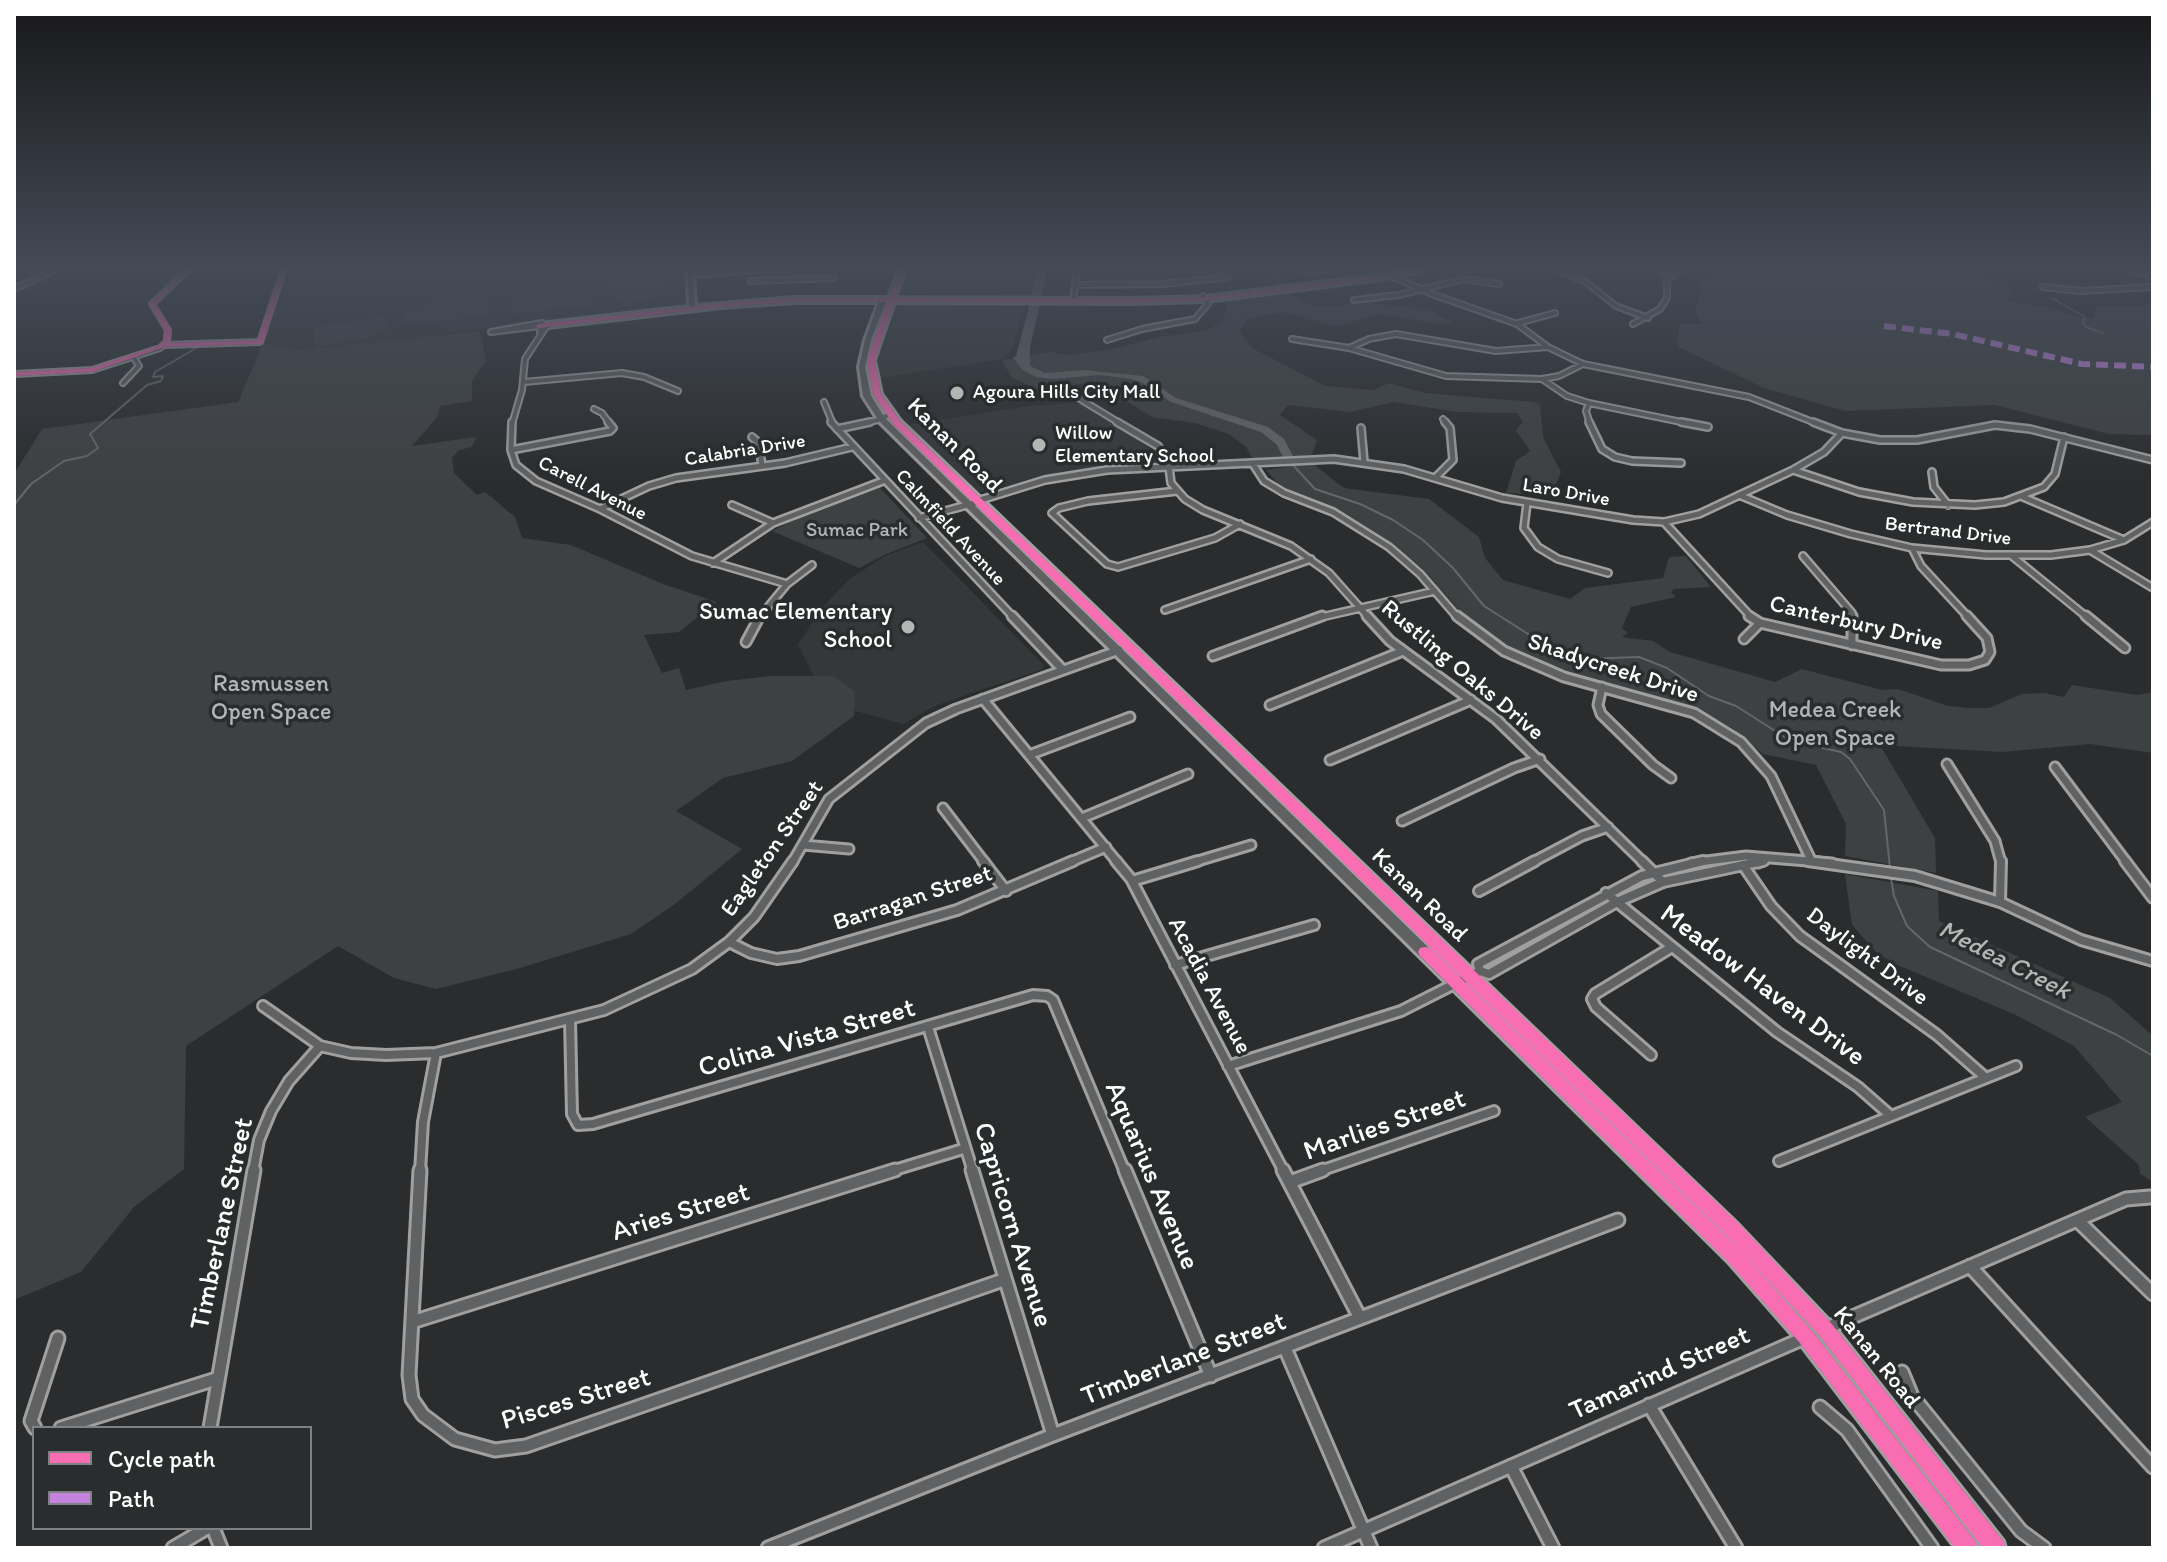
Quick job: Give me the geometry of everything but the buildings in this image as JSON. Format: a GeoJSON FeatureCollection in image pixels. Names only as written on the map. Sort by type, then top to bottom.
{"type":"FeatureCollection","features":[{"type":"Feature","properties":{"kind":"main road","name":"Kanan Road"},"geometry":{"type":"LineString","coordinates":[[868,342],[862,367],[867,396],[886,417],[1123,648],[1733,1230],[1825,1329],[1996,1548]]}},
{"type":"Feature","properties":{"kind":"main road","name":"Kanan Road"},"geometry":{"type":"LineString","coordinates":[[1469,977],[1806,1337],[1968,1548]]}},
{"type":"Feature","properties":{"kind":"street"},"geometry":{"type":"LineString","coordinates":[[14,374],[79,372],[134,358],[164,345],[258,342]]}},
{"type":"Feature","properties":{"kind":"street","name":"Carell Avenue"},"geometry":{"type":"LineString","coordinates":[[534,342],[525,359],[524,382],[512,409],[511,450],[516,465],[536,481],[600,509],[658,541],[713,563],[787,584]]}},
{"type":"Feature","properties":{"kind":"street"},"geometry":{"type":"LineString","coordinates":[[1310,342],[1349,348],[1446,376],[1542,379],[1559,376],[1583,364]]}},
{"type":"Feature","properties":{"kind":"street"},"geometry":{"type":"LineString","coordinates":[[1349,348],[1363,342]]}},
{"type":"Feature","properties":{"kind":"street"},"geometry":{"type":"LineString","coordinates":[[1442,342],[1496,351],[1548,347]]}},
{"type":"Feature","properties":{"kind":"street"},"geometry":{"type":"LineString","coordinates":[[1543,342],[1583,364],[1749,397],[1842,433],[1880,440],[1917,440],[1995,425],[2064,437],[2153,460]]}},
{"type":"Feature","properties":{"kind":"street"},"geometry":{"type":"LineString","coordinates":[[123,383],[139,366],[134,358]]}},
{"type":"Feature","properties":{"kind":"street"},"geometry":{"type":"LineString","coordinates":[[524,382],[622,373],[644,377],[678,391]]}},
{"type":"Feature","properties":{"kind":"street"},"geometry":{"type":"LineString","coordinates":[[1542,379],[1567,396],[1589,403],[1708,427]]}},
{"type":"Feature","properties":{"kind":"street"},"geometry":{"type":"LineString","coordinates":[[1080,399],[1151,440],[1164,452],[1177,491],[1105,498],[1053,510],[1055,517],[1107,564],[1118,567],[1215,538],[1240,524]]}},
{"type":"Feature","properties":{"kind":"street","name":"Calmfield Avenue"},"geometry":{"type":"LineString","coordinates":[[824,402],[837,429],[852,447],[1063,670]]}},
{"type":"Feature","properties":{"kind":"street"},"geometry":{"type":"LineString","coordinates":[[1589,403],[1586,411],[1589,422],[1602,449],[1615,457],[1632,461],[1681,463]]}},
{"type":"Feature","properties":{"kind":"street"},"geometry":{"type":"LineString","coordinates":[[511,450],[610,431],[613,428],[602,413],[594,409]]}},
{"type":"Feature","properties":{"kind":"street"},"geometry":{"type":"LineString","coordinates":[[837,429],[886,417]]}},
{"type":"Feature","properties":{"kind":"street"},"geometry":{"type":"LineString","coordinates":[[1436,477],[1453,460],[1450,428],[1443,419]]}},
{"type":"Feature","properties":{"kind":"street"},"geometry":{"type":"LineString","coordinates":[[1361,428],[1364,462]]}},
{"type":"Feature","properties":{"kind":"street","name":"Laro Drive"},"geometry":{"type":"LineString","coordinates":[[1053,482],[1121,473],[1303,460],[1364,462],[1436,477],[1484,494],[1527,503],[1664,522],[1699,514],[1793,470],[1824,452],[1842,433]]}},
{"type":"Feature","properties":{"kind":"street"},"geometry":{"type":"LineString","coordinates":[[752,437],[759,443],[762,466]]}},
{"type":"Feature","properties":{"kind":"street"},"geometry":{"type":"LineString","coordinates":[[1793,470],[1859,492],[1948,505],[1975,505],[2023,497],[2044,487],[2055,474],[2064,437]]}},
{"type":"Feature","properties":{"kind":"street","name":"Calabria Drive"},"geometry":{"type":"LineString","coordinates":[[600,509],[649,486],[676,478],[803,460],[852,447]]}},
{"type":"Feature","properties":{"kind":"street","name":"Shadycreek Drive"},"geometry":{"type":"LineString","coordinates":[[1254,465],[1264,481],[1284,493],[1333,512],[1366,530],[1408,563],[1461,621],[1504,651],[1554,673],[1694,713],[1741,742],[1771,776],[1811,860]]}},
{"type":"Feature","properties":{"kind":"street","name":"Laro Drive"},"geometry":{"type":"LineString","coordinates":[[919,518],[1045,480],[1095,471],[1169,470]]}},
{"type":"Feature","properties":{"kind":"street","name":"Laro Drive"},"geometry":{"type":"LineString","coordinates":[[972,502],[1095,471]]}},
{"type":"Feature","properties":{"kind":"street"},"geometry":{"type":"LineString","coordinates":[[1932,472],[1934,487],[1948,505]]}},
{"type":"Feature","properties":{"kind":"street"},"geometry":{"type":"LineString","coordinates":[[713,563],[773,523],[840,494],[883,481]]}},
{"type":"Feature","properties":{"kind":"street","name":"Rustling Oaks Drive"},"geometry":{"type":"LineString","coordinates":[[1177,491],[1203,510],[1277,539],[1329,573],[1403,651],[1471,700],[1540,759],[1663,882]]}},
{"type":"Feature","properties":{"kind":"street","name":"Bertrand Drive"},"geometry":{"type":"LineString","coordinates":[[1739,495],[1800,519],[1912,548],[2012,556],[2090,550],[2124,540],[2153,522]]}},
{"type":"Feature","properties":{"kind":"street"},"geometry":{"type":"LineString","coordinates":[[2023,497],[2124,540]]}},
{"type":"Feature","properties":{"kind":"street"},"geometry":{"type":"LineString","coordinates":[[1527,503],[1524,528],[1538,547],[1579,566],[1608,573]]}},
{"type":"Feature","properties":{"kind":"street"},"geometry":{"type":"LineString","coordinates":[[732,505],[773,523]]}},
{"type":"Feature","properties":{"kind":"street","name":"Canterbury Drive"},"geometry":{"type":"LineString","coordinates":[[1664,522],[1745,613],[1760,623],[1941,665],[1969,665],[1985,660],[1990,652],[1987,638],[1921,566],[1912,548]]}},
{"type":"Feature","properties":{"kind":"street"},"geometry":{"type":"LineString","coordinates":[[2090,550],[2153,588]]}},
{"type":"Feature","properties":{"kind":"street"},"geometry":{"type":"LineString","coordinates":[[1803,556],[1852,613],[1852,645]]}},
{"type":"Feature","properties":{"kind":"street"},"geometry":{"type":"LineString","coordinates":[[2012,556],[2125,648]]}},
{"type":"Feature","properties":{"kind":"street"},"geometry":{"type":"LineString","coordinates":[[1165,610],[1311,559]]}},
{"type":"Feature","properties":{"kind":"street"},"geometry":{"type":"LineString","coordinates":[[746,642],[762,613],[787,584],[812,565]]}},
{"type":"Feature","properties":{"kind":"street"},"geometry":{"type":"LineString","coordinates":[[1213,656],[1323,615],[1435,591]]}},
{"type":"Feature","properties":{"kind":"street"},"geometry":{"type":"LineString","coordinates":[[1744,639],[1760,623]]}},
{"type":"Feature","properties":{"kind":"street","name":"Eagleton Street"},"geometry":{"type":"LineString","coordinates":[[263,1006],[320,1046],[351,1053],[436,1053],[604,1010],[664,985],[729,942],[754,917],[803,845],[817,816],[847,782],[926,723],[1123,648]]}},
{"type":"Feature","properties":{"kind":"street"},"geometry":{"type":"LineString","coordinates":[[1270,705],[1403,651]]}},
{"type":"Feature","properties":{"kind":"street"},"geometry":{"type":"LineString","coordinates":[[1602,687],[1598,705],[1601,714],[1653,765],[1671,778]]}},
{"type":"Feature","properties":{"kind":"street","name":"Acadia Avenue"},"geometry":{"type":"LineString","coordinates":[[983,699],[1132,881],[1360,1318]]}},
{"type":"Feature","properties":{"kind":"street"},"geometry":{"type":"LineString","coordinates":[[1330,760],[1471,700]]}},
{"type":"Feature","properties":{"kind":"street"},"geometry":{"type":"LineString","coordinates":[[1029,755],[1130,717]]}},
{"type":"Feature","properties":{"kind":"street"},"geometry":{"type":"LineString","coordinates":[[1402,821],[1514,768],[1540,759]]}},
{"type":"Feature","properties":{"kind":"street"},"geometry":{"type":"LineString","coordinates":[[1947,764],[1995,841],[2001,861],[2000,902]]}},
{"type":"Feature","properties":{"kind":"street"},"geometry":{"type":"LineString","coordinates":[[2055,767],[2153,898]]}},
{"type":"Feature","properties":{"kind":"street"},"geometry":{"type":"LineString","coordinates":[[1082,818],[1188,774]]}},
{"type":"Feature","properties":{"kind":"street"},"geometry":{"type":"LineString","coordinates":[[943,808],[1006,891]]}},
{"type":"Feature","properties":{"kind":"street"},"geometry":{"type":"LineString","coordinates":[[1479,891],[1582,836],[1608,827]]}},
{"type":"Feature","properties":{"kind":"street"},"geometry":{"type":"LineString","coordinates":[[803,845],[849,849]]}},
{"type":"Feature","properties":{"kind":"street"},"geometry":{"type":"LineString","coordinates":[[1132,881],[1251,845]]}},
{"type":"Feature","properties":{"kind":"street","name":"Barragan Street"},"geometry":{"type":"LineString","coordinates":[[729,942],[751,953],[777,959],[799,956],[957,910],[1106,847]]}},
{"type":"Feature","properties":{"kind":"street"},"geometry":{"type":"LineString","coordinates":[[1469,977],[1478,964],[1606,893],[1653,872],[1737,856],[1811,860],[1907,875],[2000,902],[2081,940],[2153,961]]}},
{"type":"Feature","properties":{"kind":"street","name":"Daylight Drive"},"geometry":{"type":"LineString","coordinates":[[1737,856],[1771,906],[1800,936],[1937,1035],[1986,1078]]}},
{"type":"Feature","properties":{"kind":"street"},"geometry":{"type":"LineString","coordinates":[[1228,1066],[1401,1011],[1469,977],[1489,974],[1617,902],[1663,882],[1766,859]]}},
{"type":"Feature","properties":{"kind":"street","name":"Meadow Haven Drive"},"geometry":{"type":"LineString","coordinates":[[1606,893],[1777,1032],[1858,1087],[1891,1116]]}},
{"type":"Feature","properties":{"kind":"street"},"geometry":{"type":"LineString","coordinates":[[1175,965],[1314,925]]}},
{"type":"Feature","properties":{"kind":"street"},"geometry":{"type":"LineString","coordinates":[[1651,1055],[1596,1007],[1592,999],[1595,994],[1672,947]]}},
{"type":"Feature","properties":{"kind":"street","name":"Colina Vista Street"},"geometry":{"type":"LineString","coordinates":[[570,1019],[572,1114],[578,1125],[593,1124],[1033,995],[1047,996]]}},
{"type":"Feature","properties":{"kind":"street","name":"Aquarius Avenue"},"geometry":{"type":"LineString","coordinates":[[1047,996],[1053,1000],[1211,1376]]}},
{"type":"Feature","properties":{"kind":"street","name":"Capricorn Avenue"},"geometry":{"type":"LineString","coordinates":[[928,1027],[1003,1280],[1053,1435]]}},
{"type":"Feature","properties":{"kind":"street","name":"Timberlane Street"},"geometry":{"type":"LineString","coordinates":[[210,1426],[259,1140],[271,1111],[289,1081],[320,1046]]}},
{"type":"Feature","properties":{"kind":"street","name":"Pisces Street"},"geometry":{"type":"LineString","coordinates":[[436,1053],[423,1122],[409,1375],[412,1399],[423,1415],[455,1439],[495,1450],[526,1446],[1003,1280]]}},
{"type":"Feature","properties":{"kind":"street"},"geometry":{"type":"LineString","coordinates":[[1779,1161],[2016,1066]]}},
{"type":"Feature","properties":{"kind":"street","name":"Marlies Street"},"geometry":{"type":"LineString","coordinates":[[1290,1182],[1494,1111]]}},
{"type":"Feature","properties":{"kind":"street","name":"Aries Street"},"geometry":{"type":"LineString","coordinates":[[412,1322],[963,1149]]}},
{"type":"Feature","properties":{"kind":"street","name":"Tamarind Street"},"geometry":{"type":"LineString","coordinates":[[1324,1548],[2126,1199],[2150,1197]]}},
{"type":"Feature","properties":{"kind":"street","name":"Timberlane Street"},"geometry":{"type":"LineString","coordinates":[[768,1548],[1053,1435],[1618,1220]]}},
{"type":"Feature","properties":{"kind":"street"},"geometry":{"type":"LineString","coordinates":[[2077,1220],[2153,1294]]}},
{"type":"Feature","properties":{"kind":"street"},"geometry":{"type":"LineString","coordinates":[[1970,1266],[2153,1467]]}},
{"type":"Feature","properties":{"kind":"street"},"geometry":{"type":"LineString","coordinates":[[34,1426],[31,1421],[58,1338]]}},
{"type":"Feature","properties":{"kind":"street"},"geometry":{"type":"LineString","coordinates":[[1285,1348],[1371,1548]]}},
{"type":"Feature","properties":{"kind":"street","name":"Kanan Road"},"geometry":{"type":"LineString","coordinates":[[1902,1372],[1912,1396],[2021,1531],[2044,1548]]}},
{"type":"Feature","properties":{"kind":"street"},"geometry":{"type":"LineString","coordinates":[[67,1426],[216,1379]]}},
{"type":"Feature","properties":{"kind":"street"},"geometry":{"type":"LineString","coordinates":[[1649,1405],[1736,1548]]}},
{"type":"Feature","properties":{"kind":"street"},"geometry":{"type":"LineString","coordinates":[[1820,1407],[1847,1430],[1932,1548]]}},
{"type":"Feature","properties":{"kind":"street"},"geometry":{"type":"LineString","coordinates":[[1511,1466],[1553,1548]]}},
{"type":"Feature","properties":{"kind":"street"},"geometry":{"type":"LineString","coordinates":[[173,1548],[206,1530]]}},
{"type":"Feature","properties":{"kind":"street"},"geometry":{"type":"LineString","coordinates":[[211,1530],[221,1548]]}},
{"type":"Feature","properties":{"kind":"shaded area"},"geometry":{"type":"Polygon","coordinates":[[[264,342],[380,342],[296,352],[263,345],[264,342]]]}},
{"type":"Feature","properties":{"kind":"shaded area"},"geometry":{"type":"Polygon","coordinates":[[[884,342],[1014,342],[1002,359],[880,378],[878,360],[884,342]]]}},
{"type":"Feature","properties":{"kind":"shaded area"},"geometry":{"type":"Polygon","coordinates":[[[1020,342],[1031,342],[1030,366],[1045,373],[1084,370],[1143,376],[1176,398],[1268,427],[1284,439],[1293,456],[1283,457],[1277,445],[1261,432],[1171,402],[1143,383],[1100,375],[1051,379],[1036,377],[1023,370],[1013,358],[1020,342]]]}},
{"type":"Feature","properties":{"kind":"shaded area","name":"Willow Elementary School"},"geometry":{"type":"Polygon","coordinates":[[[1073,403],[1086,406],[1146,443],[1157,462],[1087,469],[979,492],[908,425],[1028,406],[1073,403]]]}},
{"type":"Feature","properties":{"kind":"shaded area","name":"Sumac Elementary School"},"geometry":{"type":"Polygon","coordinates":[[[923,542],[1043,664],[1043,669],[937,705],[903,724],[852,710],[830,708],[798,645],[820,610],[848,580],[885,556],[923,542]]]}},
{"type":"Feature","properties":{"kind":"green space"},"geometry":{"type":"Polygon","coordinates":[[[315,342],[343,342],[316,347],[315,342]]]}},
{"type":"Feature","properties":{"kind":"green space","name":"Rasmussen Open Space"},"geometry":{"type":"Polygon","coordinates":[[[376,342],[482,342],[486,360],[472,381],[472,401],[440,406],[438,416],[412,446],[476,437],[472,447],[459,450],[452,458],[454,473],[477,495],[485,492],[515,517],[522,538],[571,545],[663,584],[717,602],[679,632],[644,635],[662,673],[679,668],[686,690],[770,676],[834,676],[855,692],[854,716],[792,761],[723,778],[676,811],[742,849],[675,904],[631,934],[520,968],[436,989],[394,978],[338,946],[186,1046],[184,1169],[134,1207],[81,1272],[14,1300],[14,474],[42,429],[238,402],[263,344],[299,350],[376,342]]]}},
{"type":"Feature","properties":{"kind":"green space"},"geometry":{"type":"Polygon","coordinates":[[[1141,342],[1248,342],[1254,349],[1325,386],[1374,390],[1389,383],[1425,393],[1534,402],[1540,405],[1543,437],[1561,472],[1554,490],[1506,493],[1516,461],[1530,451],[1516,430],[1523,422],[1517,413],[1458,412],[1393,402],[1350,412],[1288,405],[1280,415],[1317,440],[1312,455],[1254,461],[1246,447],[1229,434],[1195,423],[1152,417],[1095,382],[1028,391],[1027,384],[1012,378],[1002,360],[1050,352],[1070,355],[1141,342]]]}},
{"type":"Feature","properties":{"kind":"green space"},"geometry":{"type":"Polygon","coordinates":[[[1678,342],[2153,342],[2153,435],[2109,434],[1995,405],[1845,411],[1764,388],[1677,346],[1678,342]]]}},
{"type":"Feature","properties":{"kind":"green space","name":"Medea Creek Open Space"},"geometry":{"type":"Polygon","coordinates":[[[1312,463],[1344,488],[1429,499],[1479,537],[1485,558],[1503,580],[1570,599],[1585,588],[1663,578],[1669,557],[1686,556],[1711,587],[1674,589],[1671,592],[1676,597],[1631,607],[1622,628],[1628,633],[1622,637],[1653,641],[1670,652],[1775,682],[1802,669],[1882,690],[1898,689],[1948,706],[1989,708],[2022,694],[2044,693],[2064,697],[2072,685],[2137,695],[2153,692],[2153,753],[2090,744],[2002,752],[1880,745],[1935,838],[1936,873],[1845,856],[1846,824],[1816,765],[1763,754],[1732,728],[1685,704],[1573,675],[1509,648],[1467,619],[1422,568],[1379,535],[1354,519],[1279,485],[1266,470],[1312,463]]]}},
{"type":"Feature","properties":{"kind":"green space","name":"Sumac Park"},"geometry":{"type":"Polygon","coordinates":[[[880,488],[927,538],[859,568],[772,531],[814,510],[880,488]]]}},
{"type":"Feature","properties":{"kind":"green space"},"geometry":{"type":"Polygon","coordinates":[[[1845,874],[1938,891],[1939,921],[2110,998],[2153,1036],[2153,1182],[2140,1174],[2139,1165],[2085,1117],[2122,1102],[2074,1046],[2014,1014],[1895,964],[1877,953],[1852,925],[1845,874]]]}},
{"type":"Feature","properties":{"kind":"waterway"},"geometry":{"type":"LineString","coordinates":[[14,505],[31,484],[64,461],[87,456],[98,448],[90,434],[147,385],[161,381],[163,376],[153,377],[155,372],[198,347]]}},
{"type":"Feature","properties":{"kind":"waterway","name":"Medea Creek"},"geometry":{"type":"LineString","coordinates":[[1292,464],[1315,489],[1360,504],[1393,520],[1423,540],[1453,568],[1484,606],[1550,648],[1584,659],[1639,657],[1667,668],[1709,696],[1736,706],[1791,741],[1841,752],[1850,759],[1884,810],[1890,868]]}},
{"type":"Feature","properties":{"kind":"waterway","name":"Medea Creek"},"geometry":{"type":"LineString","coordinates":[[1891,878],[1894,896],[1907,926],[1930,947],[2117,1035],[2153,1056]]}},
{"type":"Feature","properties":{"kind":"marked path"},"geometry":{"type":"LineString","coordinates":[[1987,342],[2082,364],[2153,367]]}},
{"type":"Feature","properties":{"kind":"cycle path"},"geometry":{"type":"LineString","coordinates":[[14,374],[92,370],[160,348],[167,342]]}},
{"type":"Feature","properties":{"kind":"cycle path"},"geometry":{"type":"LineString","coordinates":[[164,345],[260,342]]}},
{"type":"Feature","properties":{"kind":"cycle path"},"geometry":{"type":"LineString","coordinates":[[877,342],[871,360],[877,394],[897,423],[1733,1230],[1825,1329],[1996,1548]]}},
{"type":"Feature","properties":{"kind":"cycle path"},"geometry":{"type":"LineString","coordinates":[[1425,952],[1734,1256],[1806,1337],[1968,1548]]}},
{"type":"Feature","properties":{"kind":"place","name":"Agoura Hills City Mall"},"geometry":{"type":"Point","coordinates":[957,393]}},
{"type":"Feature","properties":{"kind":"place","name":"Willow Elementary School"},"geometry":{"type":"Point","coordinates":[1039,445]}},
{"type":"Feature","properties":{"kind":"place","name":"Sumac Elementary School"},"geometry":{"type":"Point","coordinates":[908,627]}}]}
